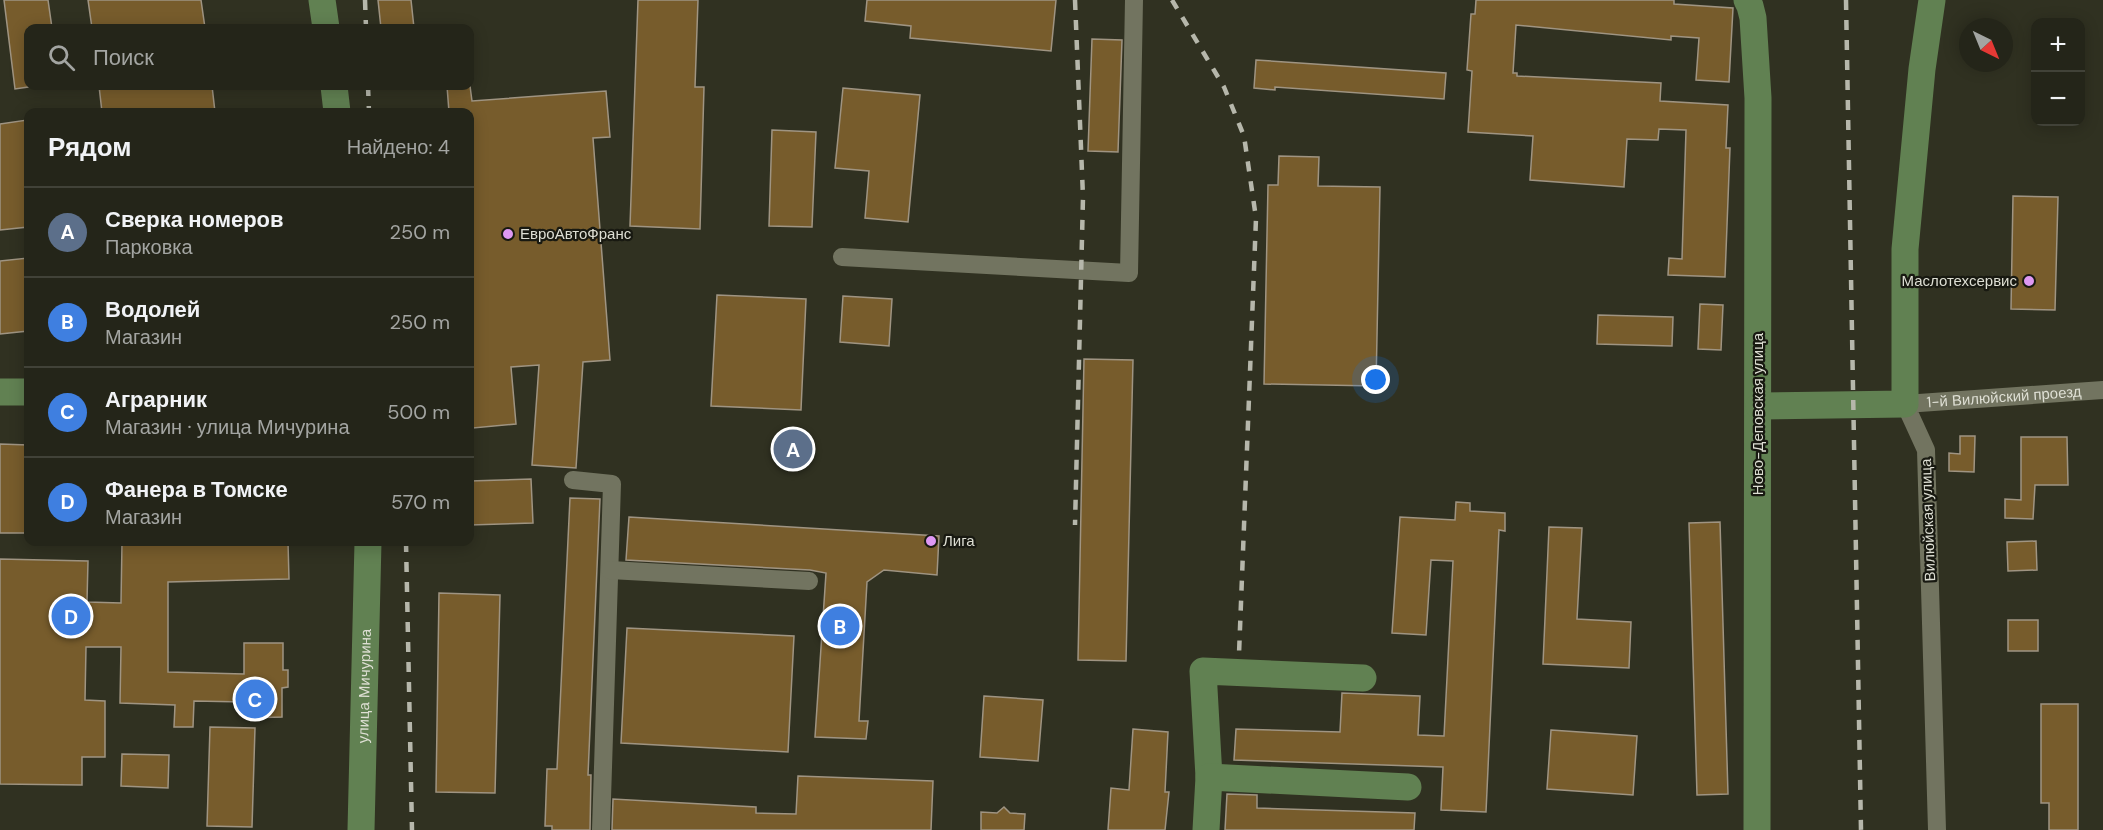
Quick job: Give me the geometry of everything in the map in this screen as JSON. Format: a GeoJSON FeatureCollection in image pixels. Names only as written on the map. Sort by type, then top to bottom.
{"type":"FeatureCollection","features":[{"type":"Feature","properties":{"kind":"street"},"geometry":{"type":"LineString","coordinates":[[322,0],[325,24]]}},
{"type":"Feature","properties":{"kind":"street"},"geometry":{"type":"LineString","coordinates":[[842,257],[1129,273],[1134,0]]}},
{"type":"Feature","properties":{"kind":"street","name":"Ново-Деповская улица"},"geometry":{"type":"LineString","coordinates":[[1747,0],[1753,18],[1758,98],[1757,830]]}},
{"type":"Feature","properties":{"kind":"street","name":"Вилюйская улица"},"geometry":{"type":"LineString","coordinates":[[1932,0],[1922,69],[1905,249],[1905,404],[1926,450],[1937,830]]}},
{"type":"Feature","properties":{"kind":"street"},"geometry":{"type":"LineString","coordinates":[[334,90],[337,108]]}},
{"type":"Feature","properties":{"kind":"street","name":"1-й Вилюйский проезд"},"geometry":{"type":"LineString","coordinates":[[1905,404],[2103,390]]}},
{"type":"Feature","properties":{"kind":"street"},"geometry":{"type":"LineString","coordinates":[[0,392],[24,392]]}},
{"type":"Feature","properties":{"kind":"street"},"geometry":{"type":"LineString","coordinates":[[1759,406],[1905,404]]}},
{"type":"Feature","properties":{"kind":"street"},"geometry":{"type":"LineString","coordinates":[[573,480],[612,484],[601,830]]}},
{"type":"Feature","properties":{"kind":"street","name":"улица Мичурина"},"geometry":{"type":"LineString","coordinates":[[361,830],[368,546]]}},
{"type":"Feature","properties":{"kind":"street"},"geometry":{"type":"LineString","coordinates":[[610,570],[808,581]]}},
{"type":"Feature","properties":{"kind":"street"},"geometry":{"type":"LineString","coordinates":[[1206,830],[1209,777],[1203,671],[1363,678]]}},
{"type":"Feature","properties":{"kind":"street"},"geometry":{"type":"LineString","coordinates":[[1209,777],[1408,787]]}},
{"type":"Feature","properties":{"kind":"building"},"geometry":{"type":"Polygon","coordinates":[[[4,0],[48,0],[51,24],[24,24],[24,88],[15,89],[4,0]]]}},
{"type":"Feature","properties":{"kind":"building"},"geometry":{"type":"Polygon","coordinates":[[[88,0],[201,0],[204,24],[91,24],[88,0]]]}},
{"type":"Feature","properties":{"kind":"building"},"geometry":{"type":"Polygon","coordinates":[[[378,0],[411,0],[414,24],[381,24],[378,0]]]}},
{"type":"Feature","properties":{"kind":"building"},"geometry":{"type":"Polygon","coordinates":[[[638,0],[698,0],[695,87],[704,87],[700,229],[630,226],[638,0]]]}},
{"type":"Feature","properties":{"kind":"building"},"geometry":{"type":"Polygon","coordinates":[[[867,0],[1056,0],[1051,51],[910,38],[911,26],[865,21],[867,0]]]}},
{"type":"Feature","properties":{"kind":"building"},"geometry":{"type":"Polygon","coordinates":[[[1476,0],[1674,0],[1674,4],[1733,8],[1729,82],[1696,80],[1699,38],[1671,36],[1671,40],[1516,25],[1513,73],[1517,73],[1517,76],[1661,83],[1660,101],[1728,105],[1726,148],[1730,148],[1725,277],[1668,275],[1669,258],[1682,259],[1686,130],[1659,129],[1658,140],[1627,139],[1624,187],[1530,180],[1533,136],[1468,132],[1472,71],[1467,70],[1471,14],[1475,14],[1476,0]]]}},
{"type":"Feature","properties":{"kind":"building"},"geometry":{"type":"Polygon","coordinates":[[[1092,39],[1122,40],[1118,152],[1088,151],[1092,39]]]}},
{"type":"Feature","properties":{"kind":"building"},"geometry":{"type":"Polygon","coordinates":[[[1256,60],[1446,73],[1444,99],[1275,87],[1275,90],[1254,88],[1256,60]]]}},
{"type":"Feature","properties":{"kind":"building"},"geometry":{"type":"Polygon","coordinates":[[[843,88],[920,95],[908,222],[865,218],[869,171],[835,168],[843,88]]]}},
{"type":"Feature","properties":{"kind":"building"},"geometry":{"type":"Polygon","coordinates":[[[99,90],[212,90],[215,108],[102,108],[99,90]]]}},
{"type":"Feature","properties":{"kind":"building"},"geometry":{"type":"Polygon","coordinates":[[[447,90],[471,90],[472,101],[606,91],[610,137],[593,138],[610,360],[583,362],[576,468],[532,465],[539,365],[511,367],[516,424],[474,428],[474,108],[449,108],[447,90]]]}},
{"type":"Feature","properties":{"kind":"building"},"geometry":{"type":"Polygon","coordinates":[[[24,120],[24,227],[0,230],[0,124],[24,120]]]}},
{"type":"Feature","properties":{"kind":"building"},"geometry":{"type":"Polygon","coordinates":[[[772,130],[816,132],[812,227],[769,226],[772,130]]]}},
{"type":"Feature","properties":{"kind":"building"},"geometry":{"type":"Polygon","coordinates":[[[1279,156],[1319,157],[1318,186],[1380,187],[1376,386],[1264,384],[1268,185],[1278,185],[1279,156]]]}},
{"type":"Feature","properties":{"kind":"building"},"geometry":{"type":"Polygon","coordinates":[[[2013,196],[2058,197],[2055,310],[2011,309],[2013,196]]]}},
{"type":"Feature","properties":{"kind":"building"},"geometry":{"type":"Polygon","coordinates":[[[24,258],[24,331],[0,334],[0,261],[24,258]]]}},
{"type":"Feature","properties":{"kind":"building"},"geometry":{"type":"Polygon","coordinates":[[[717,295],[806,299],[801,410],[711,406],[717,295]]]}},
{"type":"Feature","properties":{"kind":"building"},"geometry":{"type":"Polygon","coordinates":[[[843,296],[892,299],[889,346],[840,342],[843,296]]]}},
{"type":"Feature","properties":{"kind":"building"},"geometry":{"type":"Polygon","coordinates":[[[1700,304],[1723,305],[1721,350],[1698,349],[1700,304]]]}},
{"type":"Feature","properties":{"kind":"building"},"geometry":{"type":"Polygon","coordinates":[[[1598,315],[1673,317],[1672,346],[1597,344],[1598,315]]]}},
{"type":"Feature","properties":{"kind":"building"},"geometry":{"type":"Polygon","coordinates":[[[1084,359],[1133,360],[1126,661],[1078,660],[1084,359]]]}},
{"type":"Feature","properties":{"kind":"building"},"geometry":{"type":"Polygon","coordinates":[[[1960,436],[1975,436],[1974,472],[1949,471],[1949,453],[1960,454],[1960,436]]]}},
{"type":"Feature","properties":{"kind":"building"},"geometry":{"type":"Polygon","coordinates":[[[2021,437],[2067,437],[2068,485],[2035,485],[2033,519],[2005,518],[2005,499],[2021,500],[2021,437]]]}},
{"type":"Feature","properties":{"kind":"building"},"geometry":{"type":"Polygon","coordinates":[[[0,444],[24,445],[24,533],[0,533],[0,444]]]}},
{"type":"Feature","properties":{"kind":"building"},"geometry":{"type":"Polygon","coordinates":[[[531,479],[533,523],[474,525],[474,481],[531,479]]]}},
{"type":"Feature","properties":{"kind":"building"},"geometry":{"type":"Polygon","coordinates":[[[570,498],[600,499],[588,775],[591,775],[590,830],[552,830],[552,826],[545,826],[547,769],[557,769],[570,498]]]}},
{"type":"Feature","properties":{"kind":"building"},"geometry":{"type":"Polygon","coordinates":[[[1456,502],[1470,503],[1470,511],[1505,513],[1505,531],[1499,530],[1486,812],[1441,810],[1443,767],[1234,760],[1236,729],[1340,732],[1342,693],[1420,696],[1418,735],[1444,736],[1453,561],[1431,560],[1426,635],[1392,633],[1400,517],[1455,520],[1456,502]]]}},
{"type":"Feature","properties":{"kind":"building"},"geometry":{"type":"Polygon","coordinates":[[[629,517],[939,536],[937,575],[884,570],[867,582],[859,721],[868,721],[866,739],[815,737],[826,573],[810,570],[626,560],[629,517]]]}},
{"type":"Feature","properties":{"kind":"building"},"geometry":{"type":"Polygon","coordinates":[[[1720,522],[1728,794],[1697,795],[1689,523],[1720,522]]]}},
{"type":"Feature","properties":{"kind":"building"},"geometry":{"type":"Polygon","coordinates":[[[1549,527],[1582,528],[1577,619],[1631,622],[1629,668],[1543,664],[1549,527]]]}},
{"type":"Feature","properties":{"kind":"building"},"geometry":{"type":"Polygon","coordinates":[[[2036,541],[2037,570],[2008,571],[2007,542],[2036,541]]]}},
{"type":"Feature","properties":{"kind":"building"},"geometry":{"type":"Polygon","coordinates":[[[122,546],[288,546],[289,579],[168,582],[168,672],[244,674],[244,643],[283,643],[283,670],[288,670],[288,687],[282,688],[282,717],[245,718],[245,702],[194,701],[193,727],[174,727],[175,705],[120,703],[121,647],[86,647],[85,700],[105,701],[105,757],[82,757],[82,785],[0,784],[0,559],[88,561],[87,602],[121,603],[122,546]]]}},
{"type":"Feature","properties":{"kind":"building"},"geometry":{"type":"Polygon","coordinates":[[[439,593],[500,595],[495,793],[436,792],[439,593]]]}},
{"type":"Feature","properties":{"kind":"building"},"geometry":{"type":"Polygon","coordinates":[[[2008,620],[2038,620],[2038,651],[2008,651],[2008,620]]]}},
{"type":"Feature","properties":{"kind":"building"},"geometry":{"type":"Polygon","coordinates":[[[627,628],[794,636],[788,752],[621,743],[627,628]]]}},
{"type":"Feature","properties":{"kind":"building"},"geometry":{"type":"Polygon","coordinates":[[[984,696],[1043,700],[1038,761],[980,757],[984,696]]]}},
{"type":"Feature","properties":{"kind":"building"},"geometry":{"type":"Polygon","coordinates":[[[2041,704],[2078,704],[2078,830],[2049,830],[2049,803],[2041,803],[2041,704]]]}},
{"type":"Feature","properties":{"kind":"building"},"geometry":{"type":"Polygon","coordinates":[[[210,727],[255,728],[252,827],[207,826],[210,727]]]}},
{"type":"Feature","properties":{"kind":"building"},"geometry":{"type":"Polygon","coordinates":[[[1133,729],[1168,732],[1165,792],[1169,792],[1165,830],[1108,830],[1111,788],[1129,790],[1133,729]]]}},
{"type":"Feature","properties":{"kind":"building"},"geometry":{"type":"Polygon","coordinates":[[[1551,730],[1637,736],[1633,795],[1547,789],[1551,730]]]}},
{"type":"Feature","properties":{"kind":"building"},"geometry":{"type":"Polygon","coordinates":[[[122,754],[169,755],[168,788],[121,786],[122,754]]]}},
{"type":"Feature","properties":{"kind":"building"},"geometry":{"type":"Polygon","coordinates":[[[798,776],[933,781],[931,830],[612,830],[613,799],[756,807],[756,813],[796,814],[798,776]]]}},
{"type":"Feature","properties":{"kind":"building"},"geometry":{"type":"Polygon","coordinates":[[[1227,794],[1257,795],[1257,808],[1415,813],[1414,830],[1225,830],[1227,794]]]}},
{"type":"Feature","properties":{"kind":"building"},"geometry":{"type":"Polygon","coordinates":[[[1004,807],[1010,813],[1025,814],[1024,830],[981,830],[981,812],[997,813],[1004,807]]]}},
{"type":"Feature","properties":{"kind":"railway"},"geometry":{"type":"LineString","coordinates":[[365,0],[366,24]]}},
{"type":"Feature","properties":{"kind":"railway"},"geometry":{"type":"LineString","coordinates":[[1075,0],[1083,197],[1075,525]]}},
{"type":"Feature","properties":{"kind":"railway"},"geometry":{"type":"LineString","coordinates":[[1172,0],[1224,87],[1244,136],[1256,218],[1239,654]]}},
{"type":"Feature","properties":{"kind":"railway"},"geometry":{"type":"LineString","coordinates":[[1846,0],[1861,830]]}},
{"type":"Feature","properties":{"kind":"railway"},"geometry":{"type":"LineString","coordinates":[[368,90],[369,108]]}},
{"type":"Feature","properties":{"kind":"railway"},"geometry":{"type":"LineString","coordinates":[[406,546],[412,830]]}},
{"type":"Feature","properties":{"kind":"place","name":"ЕвроАвтоФранс"},"geometry":{"type":"Point","coordinates":[508,234]}},
{"type":"Feature","properties":{"kind":"place","name":"Маслотехсервис"},"geometry":{"type":"Point","coordinates":[2029,281]}},
{"type":"Feature","properties":{"kind":"place","name":"Сверка номеров"},"geometry":{"type":"Point","coordinates":[793,449]}},
{"type":"Feature","properties":{"kind":"place","name":"Лига"},"geometry":{"type":"Point","coordinates":[931,541]}},
{"type":"Feature","properties":{"kind":"place","name":"Фанера в Томске"},"geometry":{"type":"Point","coordinates":[71,616]}},
{"type":"Feature","properties":{"kind":"place","name":"Водолей"},"geometry":{"type":"Point","coordinates":[840,626]}},
{"type":"Feature","properties":{"kind":"place","name":"Аграрник"},"geometry":{"type":"Point","coordinates":[255,699]}}]}
